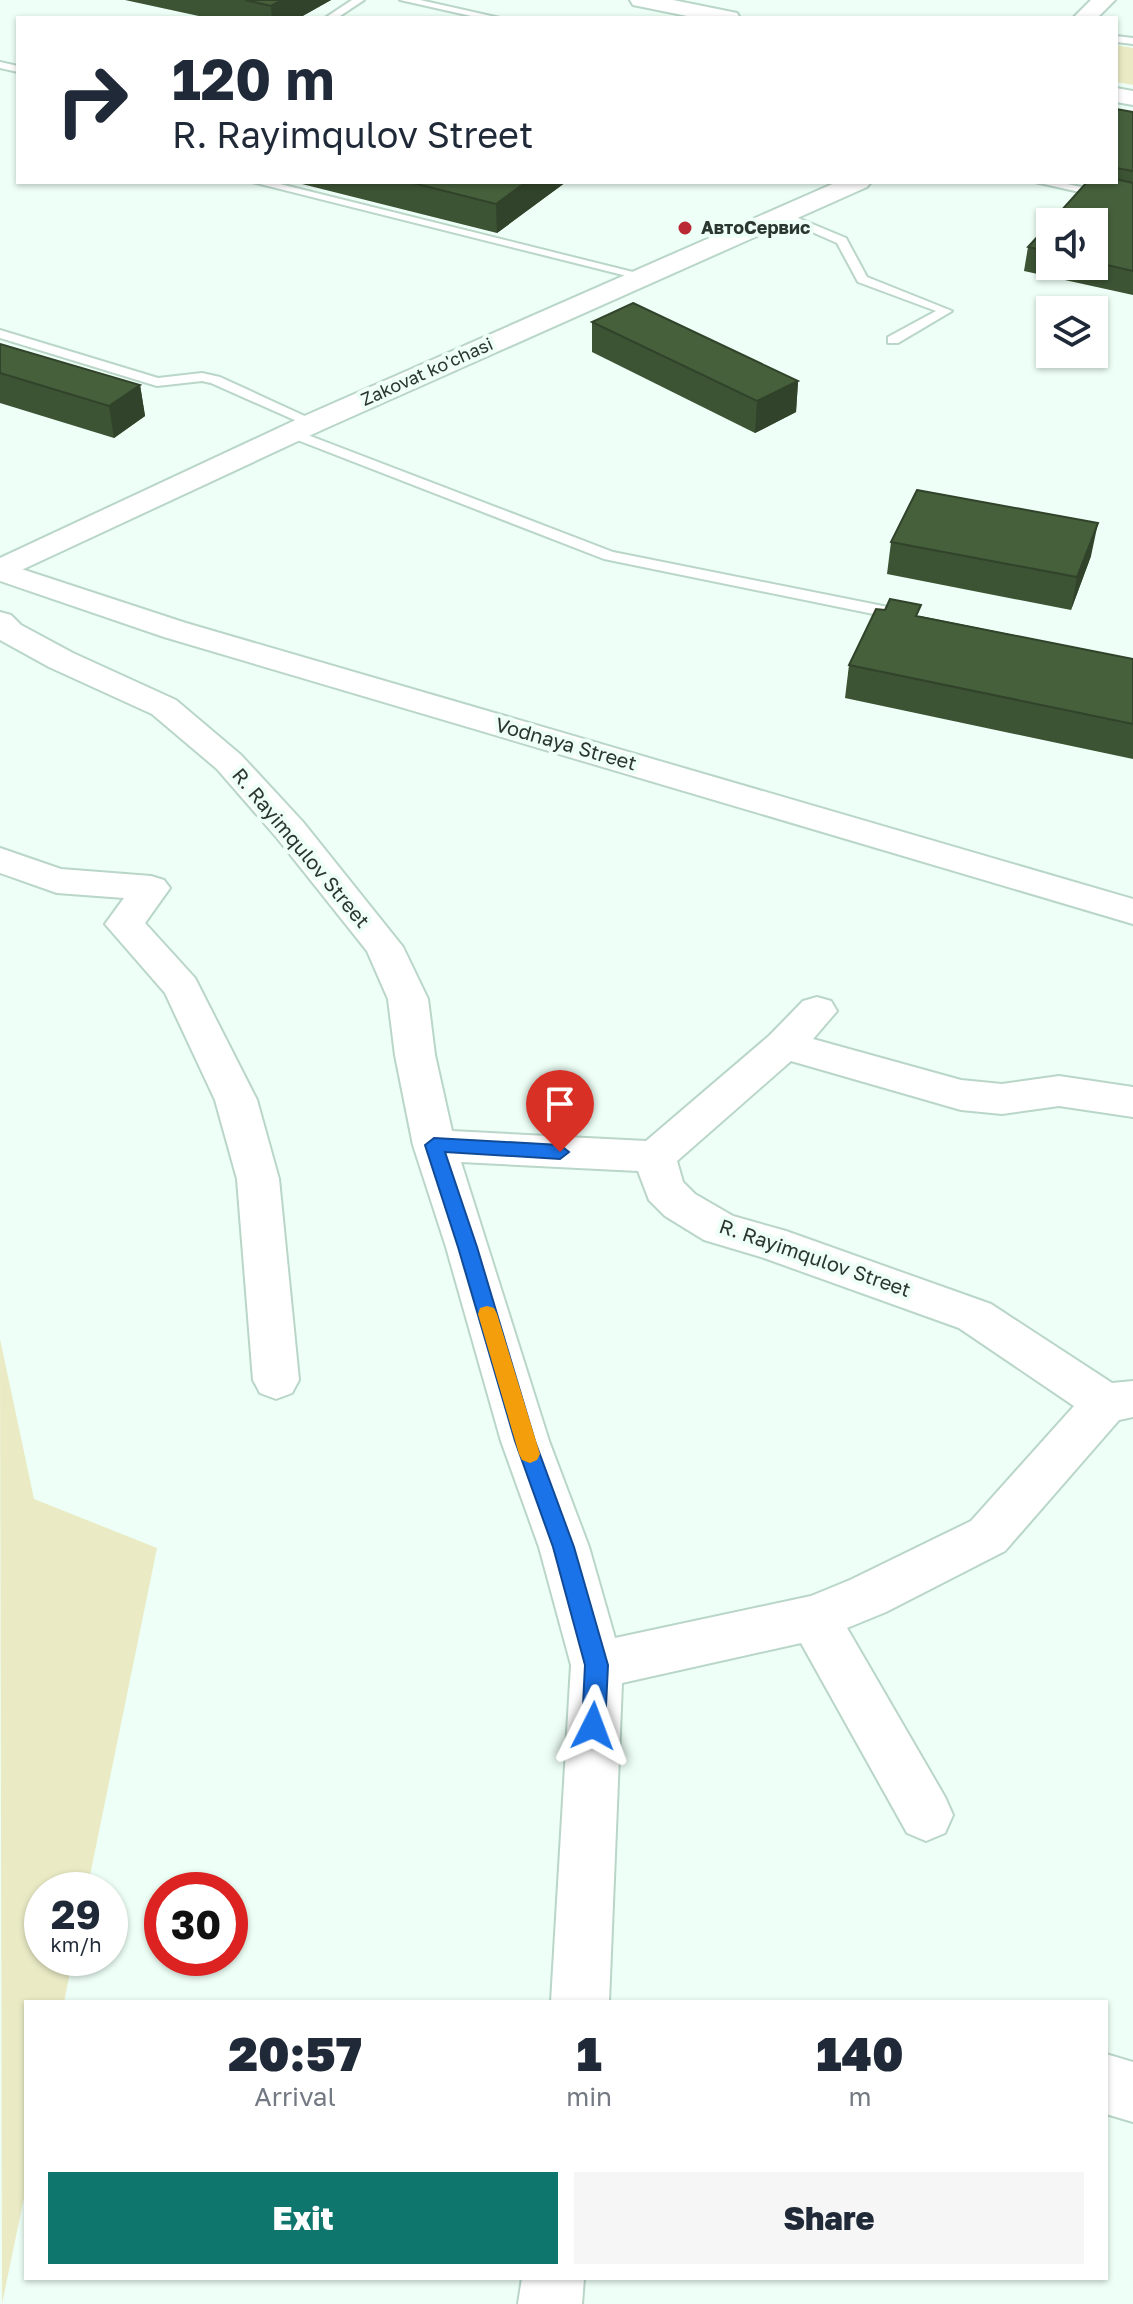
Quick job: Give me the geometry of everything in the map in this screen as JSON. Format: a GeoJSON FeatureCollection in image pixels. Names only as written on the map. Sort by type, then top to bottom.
{"type":"FeatureCollection","features":[{"type":"Feature","properties":{"kind":"main road"},"geometry":{"type":"LineString","coordinates":[[641,0],[719,16]]}},
{"type":"Feature","properties":{"kind":"main road"},"geometry":{"type":"LineString","coordinates":[[1086,16],[1104,0]]}},
{"type":"Feature","properties":{"kind":"main road","name":"Zakovat ko'chasi"},"geometry":{"type":"LineString","coordinates":[[0,571],[302,428],[853,184]]}},
{"type":"Feature","properties":{"kind":"street","name":"Vodnaya Street"},"geometry":{"type":"LineString","coordinates":[[0,571],[175,630],[1133,912]]}},
{"type":"Feature","properties":{"kind":"street","name":"R. Rayimqulov Street"},"geometry":{"type":"LineString","coordinates":[[0,622],[10,632],[61,660],[164,707],[229,762],[290,830],[384,947],[408,999],[415,1055],[434,1145],[468,1247],[525,1441],[564,1547],[597,1665],[580,2000]]}},
{"type":"Feature","properties":{"kind":"street"},"geometry":{"type":"LineString","coordinates":[[0,860],[57,881],[151,888],[124,924],[181,987],[236,1100],[258,1179],[276,1380]]}},
{"type":"Feature","properties":{"kind":"street"},"geometry":{"type":"LineString","coordinates":[[434,1145],[655,1157],[784,1045],[817,1011]]}},
{"type":"Feature","properties":{"kind":"street"},"geometry":{"type":"LineString","coordinates":[[784,1045],[961,1095],[1002,1099],[1059,1091],[1133,1102]]}},
{"type":"Feature","properties":{"kind":"street","name":"R. Rayimqulov Street"},"geometry":{"type":"LineString","coordinates":[[597,1665],[814,1618],[868,1596],[988,1536],[1119,1400],[975,1316],[771,1243],[719,1228],[680,1205],[664,1189],[655,1157]]}},
{"type":"Feature","properties":{"kind":"street"},"geometry":{"type":"LineString","coordinates":[[814,1618],[926,1815]]}},
{"type":"Feature","properties":{"kind":"street"},"geometry":{"type":"LineString","coordinates":[[1108,2085],[1133,2092]]}},
{"type":"Feature","properties":{"kind":"street"},"geometry":{"type":"LineString","coordinates":[[550,2304],[553,2280]]}},
{"type":"Feature","properties":{"kind":"lane"},"geometry":{"type":"LineString","coordinates":[[333,16],[359,0]]}},
{"type":"Feature","properties":{"kind":"lane"},"geometry":{"type":"LineString","coordinates":[[405,0],[485,16]]}},
{"type":"Feature","properties":{"kind":"lane"},"geometry":{"type":"LineString","coordinates":[[266,184],[643,276]]}},
{"type":"Feature","properties":{"kind":"lane"},"geometry":{"type":"LineString","coordinates":[[1051,184],[1133,201]]}},
{"type":"Feature","properties":{"kind":"lane"},"geometry":{"type":"LineString","coordinates":[[782,215],[842,241],[862,279],[946,311],[893,340]]}},
{"type":"Feature","properties":{"kind":"lane"},"geometry":{"type":"LineString","coordinates":[[0,334],[157,382],[202,377],[215,380],[302,428],[609,556],[917,618]]}},
{"type":"Feature","properties":{"kind":"green space"},"geometry":{"type":"Polygon","coordinates":[[[1118,45],[1133,48],[1133,85],[1118,82],[1118,45]]]}},
{"type":"Feature","properties":{"kind":"green space"},"geometry":{"type":"Polygon","coordinates":[[[0,1339],[34,1499],[157,1548],[91,1872],[24,1872],[24,1976],[69,1976],[64,2000],[24,2000],[24,2198],[2,2304],[0,1339]]]}},
{"type":"Feature","properties":{"kind":"building"},"geometry":{"type":"Polygon","coordinates":[[[245,0],[282,0],[271,6],[245,0]]]}},
{"type":"Feature","properties":{"kind":"building"},"geometry":{"type":"Polygon","coordinates":[[[1118,109],[1133,112],[1133,171],[1118,168],[1118,109]]]}},
{"type":"Feature","properties":{"kind":"building"},"geometry":{"type":"Polygon","coordinates":[[[1118,179],[1133,183],[1133,271],[1108,265],[1108,208],[1064,208],[1085,184],[1118,184],[1118,179]]]}},
{"type":"Feature","properties":{"kind":"building"},"geometry":{"type":"Polygon","coordinates":[[[417,184],[523,184],[496,204],[417,184]]]}},
{"type":"Feature","properties":{"kind":"building"},"geometry":{"type":"Polygon","coordinates":[[[1036,238],[1036,249],[1028,247],[1036,238]]]}},
{"type":"Feature","properties":{"kind":"building"},"geometry":{"type":"Polygon","coordinates":[[[633,303],[798,381],[757,401],[592,322],[633,303]]]}},
{"type":"Feature","properties":{"kind":"building"},"geometry":{"type":"Polygon","coordinates":[[[0,344],[140,385],[109,406],[0,373],[0,344]]]}},
{"type":"Feature","properties":{"kind":"building"},"geometry":{"type":"Polygon","coordinates":[[[917,490],[1098,523],[1077,577],[891,542],[917,490]]]}},
{"type":"Feature","properties":{"kind":"building"},"geometry":{"type":"Polygon","coordinates":[[[890,599],[921,605],[916,616],[1133,659],[1133,724],[849,665],[876,609],[885,610],[890,599]]]}},
{"type":"Feature","properties":{"kind":"slow traffic"},"geometry":{"type":"LineString","coordinates":[[487,1314],[530,1454]]}},
{"type":"Feature","properties":{"kind":"place","name":"АвтоСервис"},"geometry":{"type":"Point","coordinates":[685,228]}},
{"type":"Feature","properties":{"kind":"route"},"geometry":{"type":"LineString","coordinates":[[560,1152],[434,1145],[468,1247],[525,1441],[564,1547],[597,1665],[593,1726]]}}]}
